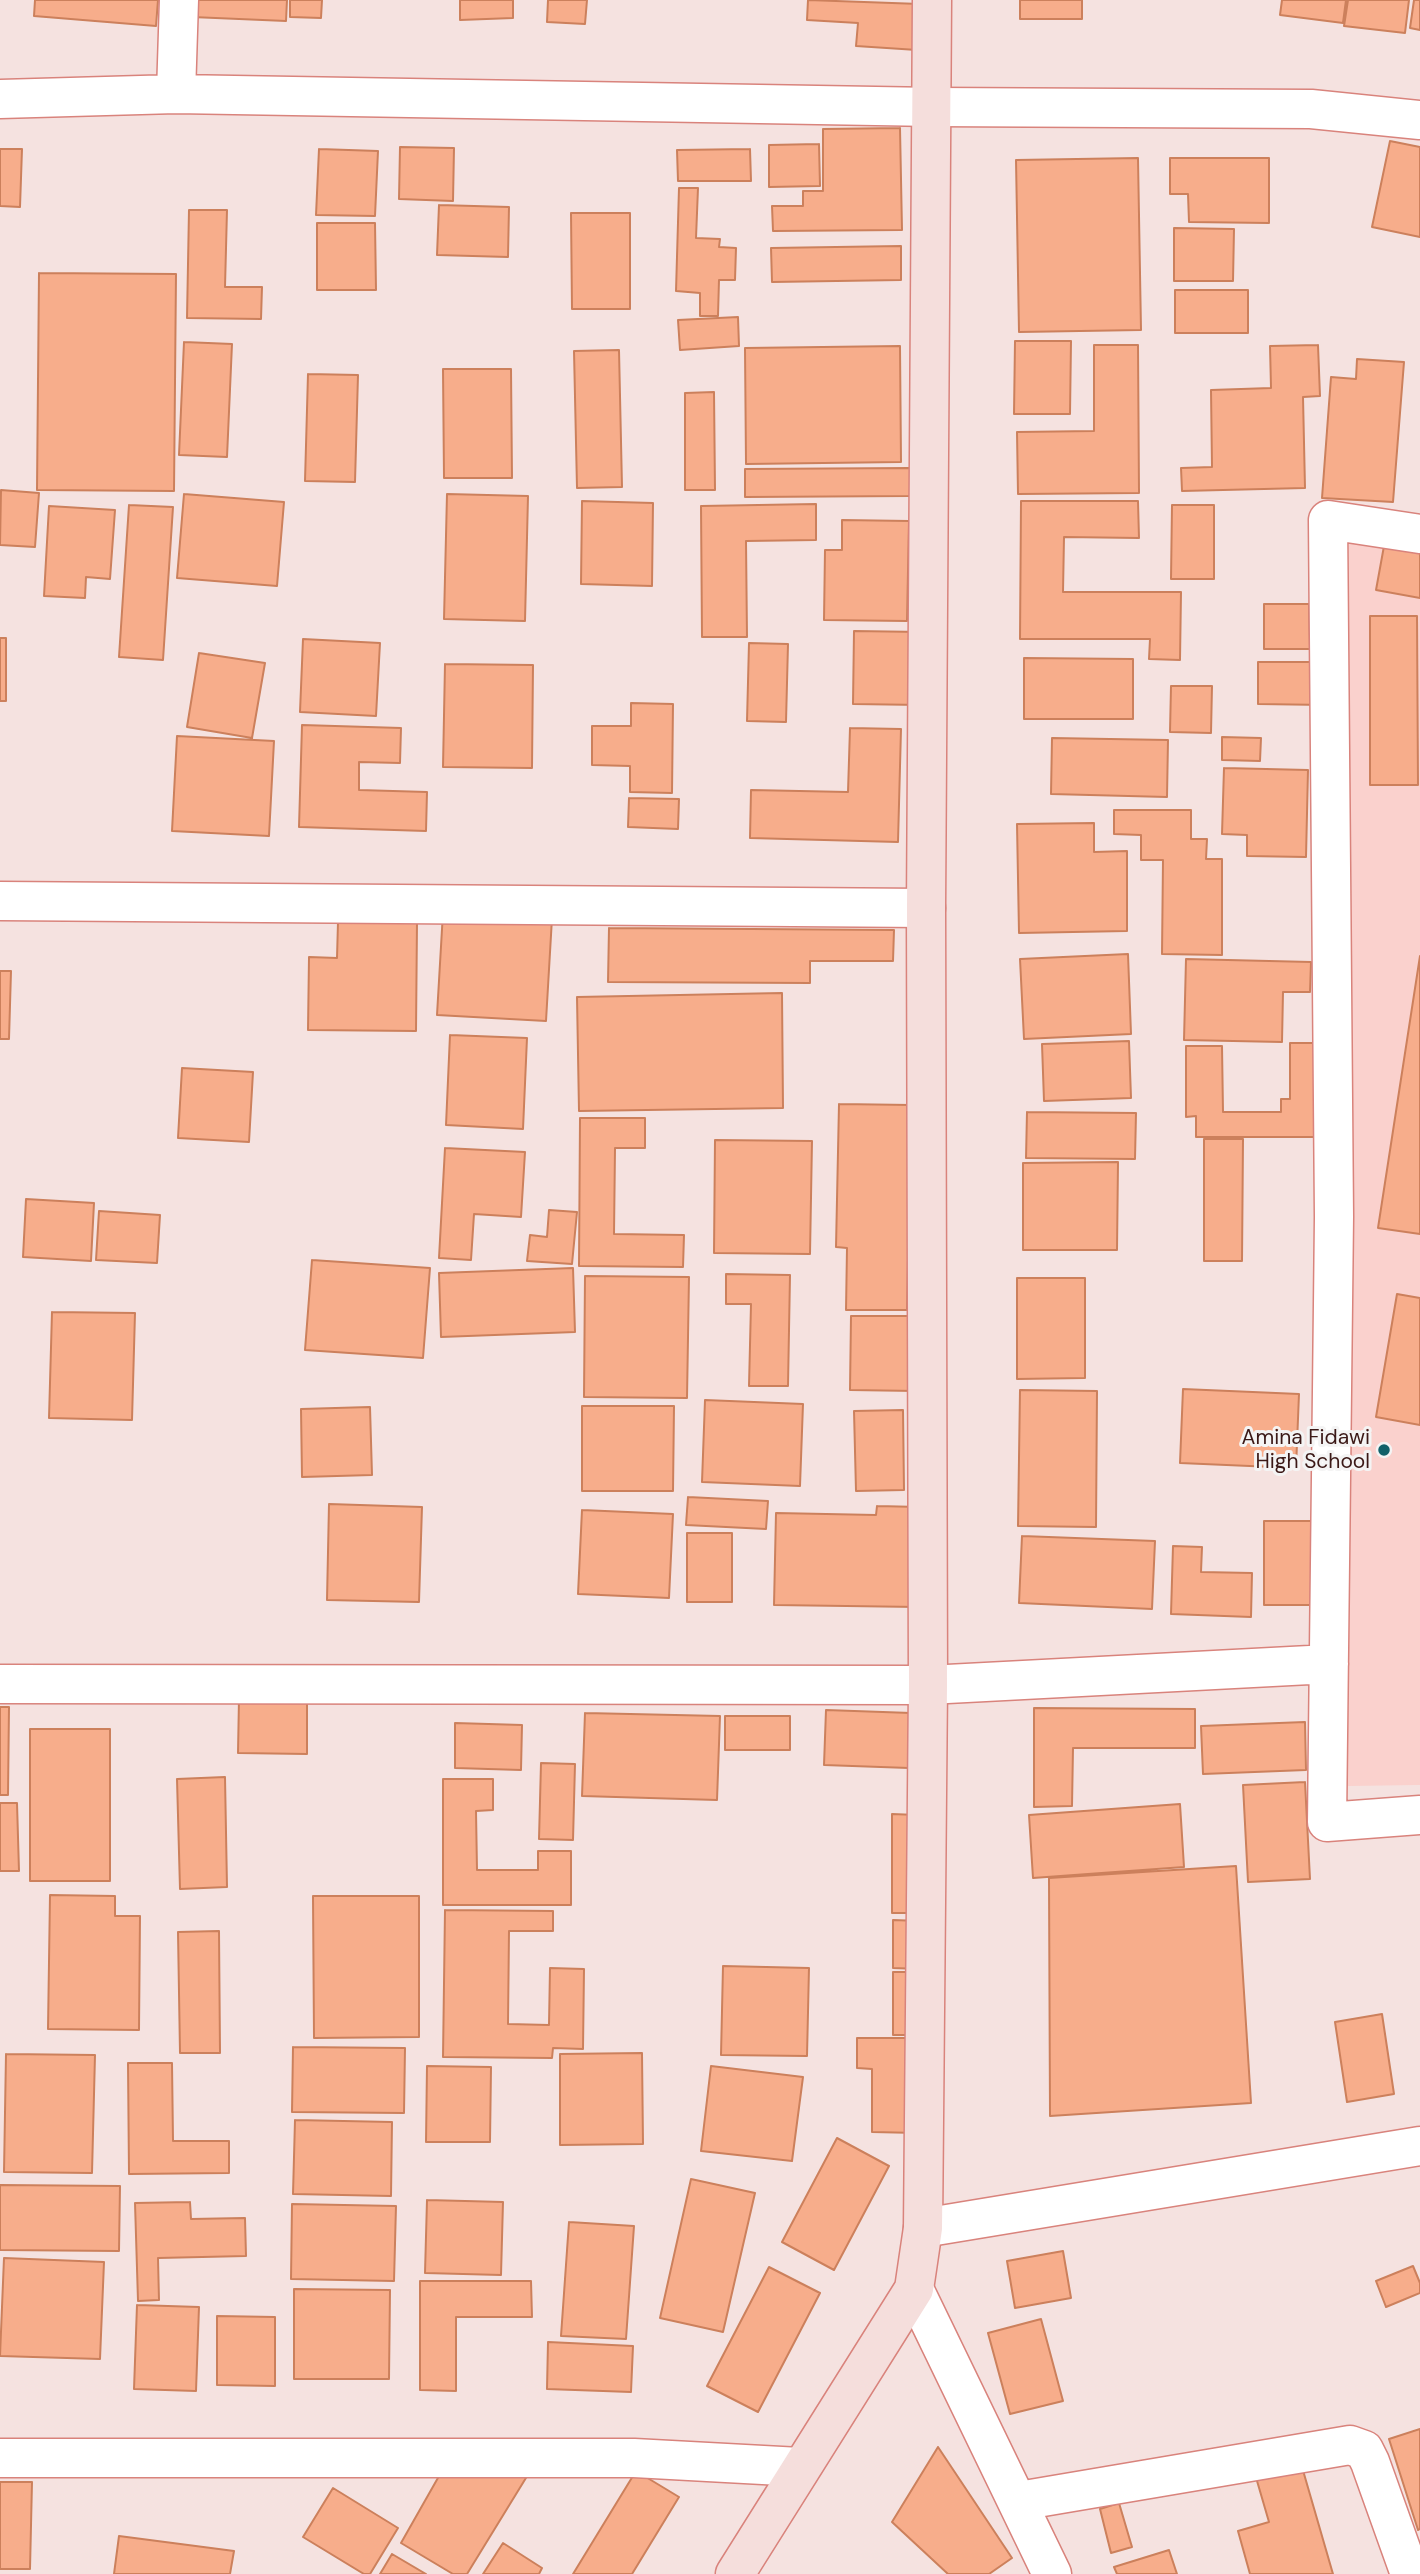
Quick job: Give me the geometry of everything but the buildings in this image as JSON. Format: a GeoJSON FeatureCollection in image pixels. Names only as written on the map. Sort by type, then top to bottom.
{"type":"FeatureCollection","features":[{"type":"Feature","properties":{"kind":"street"},"geometry":{"type":"LineString","coordinates":[[176,94],[179,0]]}},
{"type":"Feature","properties":{"kind":"street"},"geometry":{"type":"LineString","coordinates":[[735,2574],[914,2289],[923,2228],[928,1685],[926,908],[934,107],[932,0]]}},
{"type":"Feature","properties":{"kind":"street"},"geometry":{"type":"LineString","coordinates":[[0,99],[176,94],[934,107],[1311,109],[1420,120]]}},
{"type":"Feature","properties":{"kind":"street"},"geometry":{"type":"LineString","coordinates":[[1420,534],[1328,520],[1335,1217],[1327,1822],[1420,1815]]}},
{"type":"Feature","properties":{"kind":"street"},"geometry":{"type":"LineString","coordinates":[[0,901],[926,908]]}},
{"type":"Feature","properties":{"kind":"street"},"geometry":{"type":"LineString","coordinates":[[0,1684],[928,1685],[1329,1664]]}},
{"type":"Feature","properties":{"kind":"street"},"geometry":{"type":"LineString","coordinates":[[923,2228],[1420,2146]]}},
{"type":"Feature","properties":{"kind":"street"},"geometry":{"type":"LineString","coordinates":[[914,2289],[1019,2501],[1052,2574]]}},
{"type":"Feature","properties":{"kind":"street"},"geometry":{"type":"LineString","coordinates":[[1019,2501],[1350,2445],[1364,2450],[1370,2462],[1410,2574]]}},
{"type":"Feature","properties":{"kind":"street"},"geometry":{"type":"LineString","coordinates":[[0,2458],[634,2458],[800,2467]]}},
{"type":"Feature","properties":{"kind":"shaded area","name":"Amina Fidawi High School"},"geometry":{"type":"Polygon","coordinates":[[[1339,528],[1420,541],[1420,1785],[1348,1786],[1346,1114],[1339,528]]]}},
{"type":"Feature","properties":{"kind":"place","name":"Amina Fidawi High School"},"geometry":{"type":"Point","coordinates":[1384,1450]}}]}
